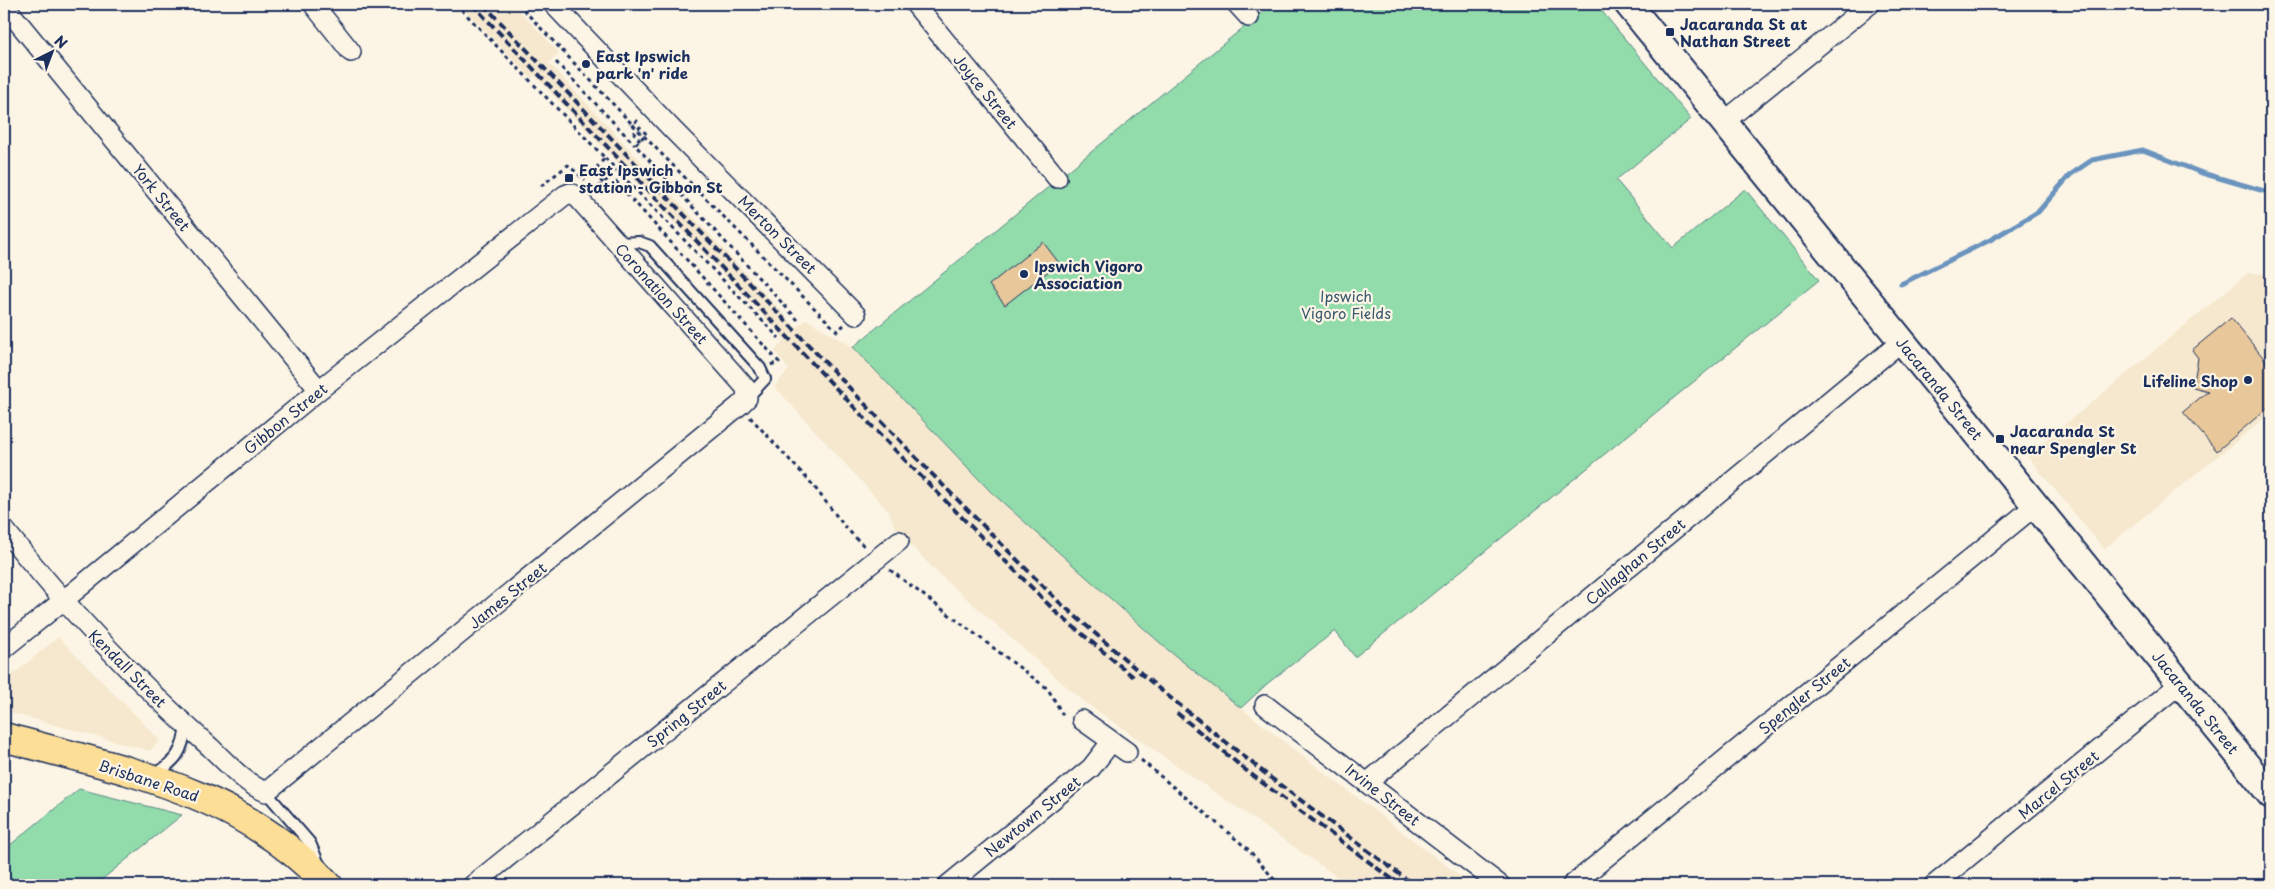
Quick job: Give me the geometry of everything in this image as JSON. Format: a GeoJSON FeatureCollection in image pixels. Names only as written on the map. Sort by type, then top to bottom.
{"type":"FeatureCollection","features":[{"type":"Feature","properties":{"kind":"main road","name":"Brisbane Road"},"geometry":{"type":"LineString","coordinates":[[4,737],[151,778],[191,792],[252,822],[290,849],[322,883]]}},
{"type":"Feature","properties":{"kind":"street","name":"York Street"},"geometry":{"type":"LineString","coordinates":[[4,4],[319,390]]}},
{"type":"Feature","properties":{"kind":"street"},"geometry":{"type":"LineString","coordinates":[[313,4],[352,52]]}},
{"type":"Feature","properties":{"kind":"street","name":"Merton Street"},"geometry":{"type":"LineString","coordinates":[[554,4],[674,130],[856,315]]}},
{"type":"Feature","properties":{"kind":"street","name":"Joyce Street"},"geometry":{"type":"LineString","coordinates":[[915,4],[1057,178]]}},
{"type":"Feature","properties":{"kind":"street","name":"Jacaranda Street"},"geometry":{"type":"LineString","coordinates":[[1628,4],[2271,795]]}},
{"type":"Feature","properties":{"kind":"street"},"geometry":{"type":"LineString","coordinates":[[1725,121],[1870,4]]}},
{"type":"Feature","properties":{"kind":"street","name":"Gibbon Street"},"geometry":{"type":"LineString","coordinates":[[4,648],[319,390],[555,202],[570,193]]}},
{"type":"Feature","properties":{"kind":"street","name":"Coronation Street"},"geometry":{"type":"LineString","coordinates":[[570,193],[576,196],[746,388],[748,407]]}},
{"type":"Feature","properties":{"kind":"street","name":"Callaghan Street"},"geometry":{"type":"LineString","coordinates":[[1368,782],[1902,341]]}},
{"type":"Feature","properties":{"kind":"street","name":"James Street"},"geometry":{"type":"LineString","coordinates":[[266,792],[748,407]]}},
{"type":"Feature","properties":{"kind":"street","name":"Spengler Street"},"geometry":{"type":"LineString","coordinates":[[1572,885],[2036,505]]}},
{"type":"Feature","properties":{"kind":"street","name":"Kendall Street"},"geometry":{"type":"LineString","coordinates":[[4,528],[62,601],[186,725],[239,773],[266,792]]}},
{"type":"Feature","properties":{"kind":"street","name":"Spring Street"},"geometry":{"type":"LineString","coordinates":[[472,885],[899,541]]}},
{"type":"Feature","properties":{"kind":"street","name":"Marcel Street"},"geometry":{"type":"LineString","coordinates":[[1934,885],[2181,683]]}},
{"type":"Feature","properties":{"kind":"street","name":"Irvine Street"},"geometry":{"type":"LineString","coordinates":[[1265,705],[1368,782],[1500,885]]}},
{"type":"Feature","properties":{"kind":"street"},"geometry":{"type":"LineString","coordinates":[[1074,720],[1112,741],[1131,755]]}},
{"type":"Feature","properties":{"kind":"street","name":"Newtown Street"},"geometry":{"type":"LineString","coordinates":[[948,885],[1091,768],[1112,741]]}},
{"type":"Feature","properties":{"kind":"lane"},"geometry":{"type":"LineString","coordinates":[[618,243],[639,242],[650,246],[760,368],[765,379],[748,407]]}},
{"type":"Feature","properties":{"kind":"lane"},"geometry":{"type":"LineString","coordinates":[[151,778],[176,758],[183,743],[186,725]]}},
{"type":"Feature","properties":{"kind":"lane"},"geometry":{"type":"LineString","coordinates":[[266,792],[310,843],[320,865],[322,883]]}},
{"type":"Feature","properties":{"kind":"path"},"geometry":{"type":"LineString","coordinates":[[456,4],[779,338]]}},
{"type":"Feature","properties":{"kind":"path"},"geometry":{"type":"LineString","coordinates":[[518,4],[632,124],[646,136],[837,331],[856,315]]}},
{"type":"Feature","properties":{"kind":"path"},"geometry":{"type":"LineString","coordinates":[[556,62],[798,320]]}},
{"type":"Feature","properties":{"kind":"path"},"geometry":{"type":"LineString","coordinates":[[632,124],[638,119],[655,138]]}},
{"type":"Feature","properties":{"kind":"path"},"geometry":{"type":"LineString","coordinates":[[640,140],[634,134],[640,127],[646,136]]}},
{"type":"Feature","properties":{"kind":"path"},"geometry":{"type":"LineString","coordinates":[[635,145],[646,136]]}},
{"type":"Feature","properties":{"kind":"path"},"geometry":{"type":"LineString","coordinates":[[603,183],[592,171],[605,158]]}},
{"type":"Feature","properties":{"kind":"path"},"geometry":{"type":"LineString","coordinates":[[597,166],[605,175]]}},
{"type":"Feature","properties":{"kind":"path"},"geometry":{"type":"LineString","coordinates":[[611,176],[779,362],[760,368]]}},
{"type":"Feature","properties":{"kind":"path"},"geometry":{"type":"LineString","coordinates":[[748,407],[846,528],[865,547]]}},
{"type":"Feature","properties":{"kind":"path"},"geometry":{"type":"LineString","coordinates":[[886,566],[1048,689],[1074,720]]}},
{"type":"Feature","properties":{"kind":"path"},"geometry":{"type":"LineString","coordinates":[[1131,755],[1141,760],[1249,850],[1279,885]]}},
{"type":"Feature","properties":{"kind":"shaded area"},"geometry":{"type":"Polygon","coordinates":[[[459,4],[513,4],[559,53],[549,63],[797,328],[806,319],[853,347],[990,491],[1168,650],[1292,748],[1472,885],[1349,885],[1083,701],[933,569],[895,527],[889,512],[774,386],[789,370],[775,351],[785,339],[534,75],[531,78],[459,4]]]}},
{"type":"Feature","properties":{"kind":"shaded area"},"geometry":{"type":"Polygon","coordinates":[[[2248,273],[2271,274],[2271,413],[2104,549],[2027,456],[2248,273]]]}},
{"type":"Feature","properties":{"kind":"shaded area"},"geometry":{"type":"Polygon","coordinates":[[[58,637],[160,740],[150,751],[4,711],[4,682],[58,637]]]}},
{"type":"Feature","properties":{"kind":"green space","name":"Ipswich Vigoro Fields"},"geometry":{"type":"Polygon","coordinates":[[[1272,4],[1596,4],[1691,119],[1616,180],[1673,248],[1745,189],[1819,280],[1355,657],[1335,631],[1268,683],[1241,708],[1168,650],[990,491],[853,347],[1272,4]]]}},
{"type":"Feature","properties":{"kind":"green space"},"geometry":{"type":"Polygon","coordinates":[[[79,789],[182,815],[95,885],[4,885],[4,850],[79,789]]]}},
{"type":"Feature","properties":{"kind":"building","name":"Ipswich Vigoro Association"},"geometry":{"type":"Polygon","coordinates":[[[1043,242],[1059,263],[1005,305],[989,285],[1043,242]]]}},
{"type":"Feature","properties":{"kind":"building"},"geometry":{"type":"Polygon","coordinates":[[[2231,318],[2271,367],[2271,405],[2217,451],[2183,412],[2208,391],[2193,387],[2198,358],[2192,350],[2231,318]]]}},
{"type":"Feature","properties":{"kind":"waterway"},"geometry":{"type":"LineString","coordinates":[[1901,284],[1990,240],[2038,212],[2070,175],[2092,160],[2143,150],[2202,173],[2271,193]]}},
{"type":"Feature","properties":{"kind":"railway"},"geometry":{"type":"LineString","coordinates":[[472,4],[888,443],[1057,613],[1136,679]]}},
{"type":"Feature","properties":{"kind":"railway"},"geometry":{"type":"LineString","coordinates":[[483,4],[927,469],[1059,602],[1157,687],[1271,778],[1414,885]]}},
{"type":"Feature","properties":{"kind":"railway"},"geometry":{"type":"LineString","coordinates":[[1177,713],[1248,772],[1400,885]]}},
{"type":"Feature","properties":{"kind":"place","name":"Jacaranda St at Nathan Street"},"geometry":{"type":"Point","coordinates":[1670,32]}},
{"type":"Feature","properties":{"kind":"place","name":"East Ipswich park 'n' ride"},"geometry":{"type":"Point","coordinates":[586,64]}},
{"type":"Feature","properties":{"kind":"place","name":"East Ipswich station - Gibbon St"},"geometry":{"type":"Point","coordinates":[569,178]}},
{"type":"Feature","properties":{"kind":"place","name":"Ipswich Vigoro Association"},"geometry":{"type":"Point","coordinates":[1024,274]}},
{"type":"Feature","properties":{"kind":"place","name":"Lifeline Shop"},"geometry":{"type":"Point","coordinates":[2248,380]}},
{"type":"Feature","properties":{"kind":"place","name":"Jacaranda St near Spengler St"},"geometry":{"type":"Point","coordinates":[2000,439]}}]}
